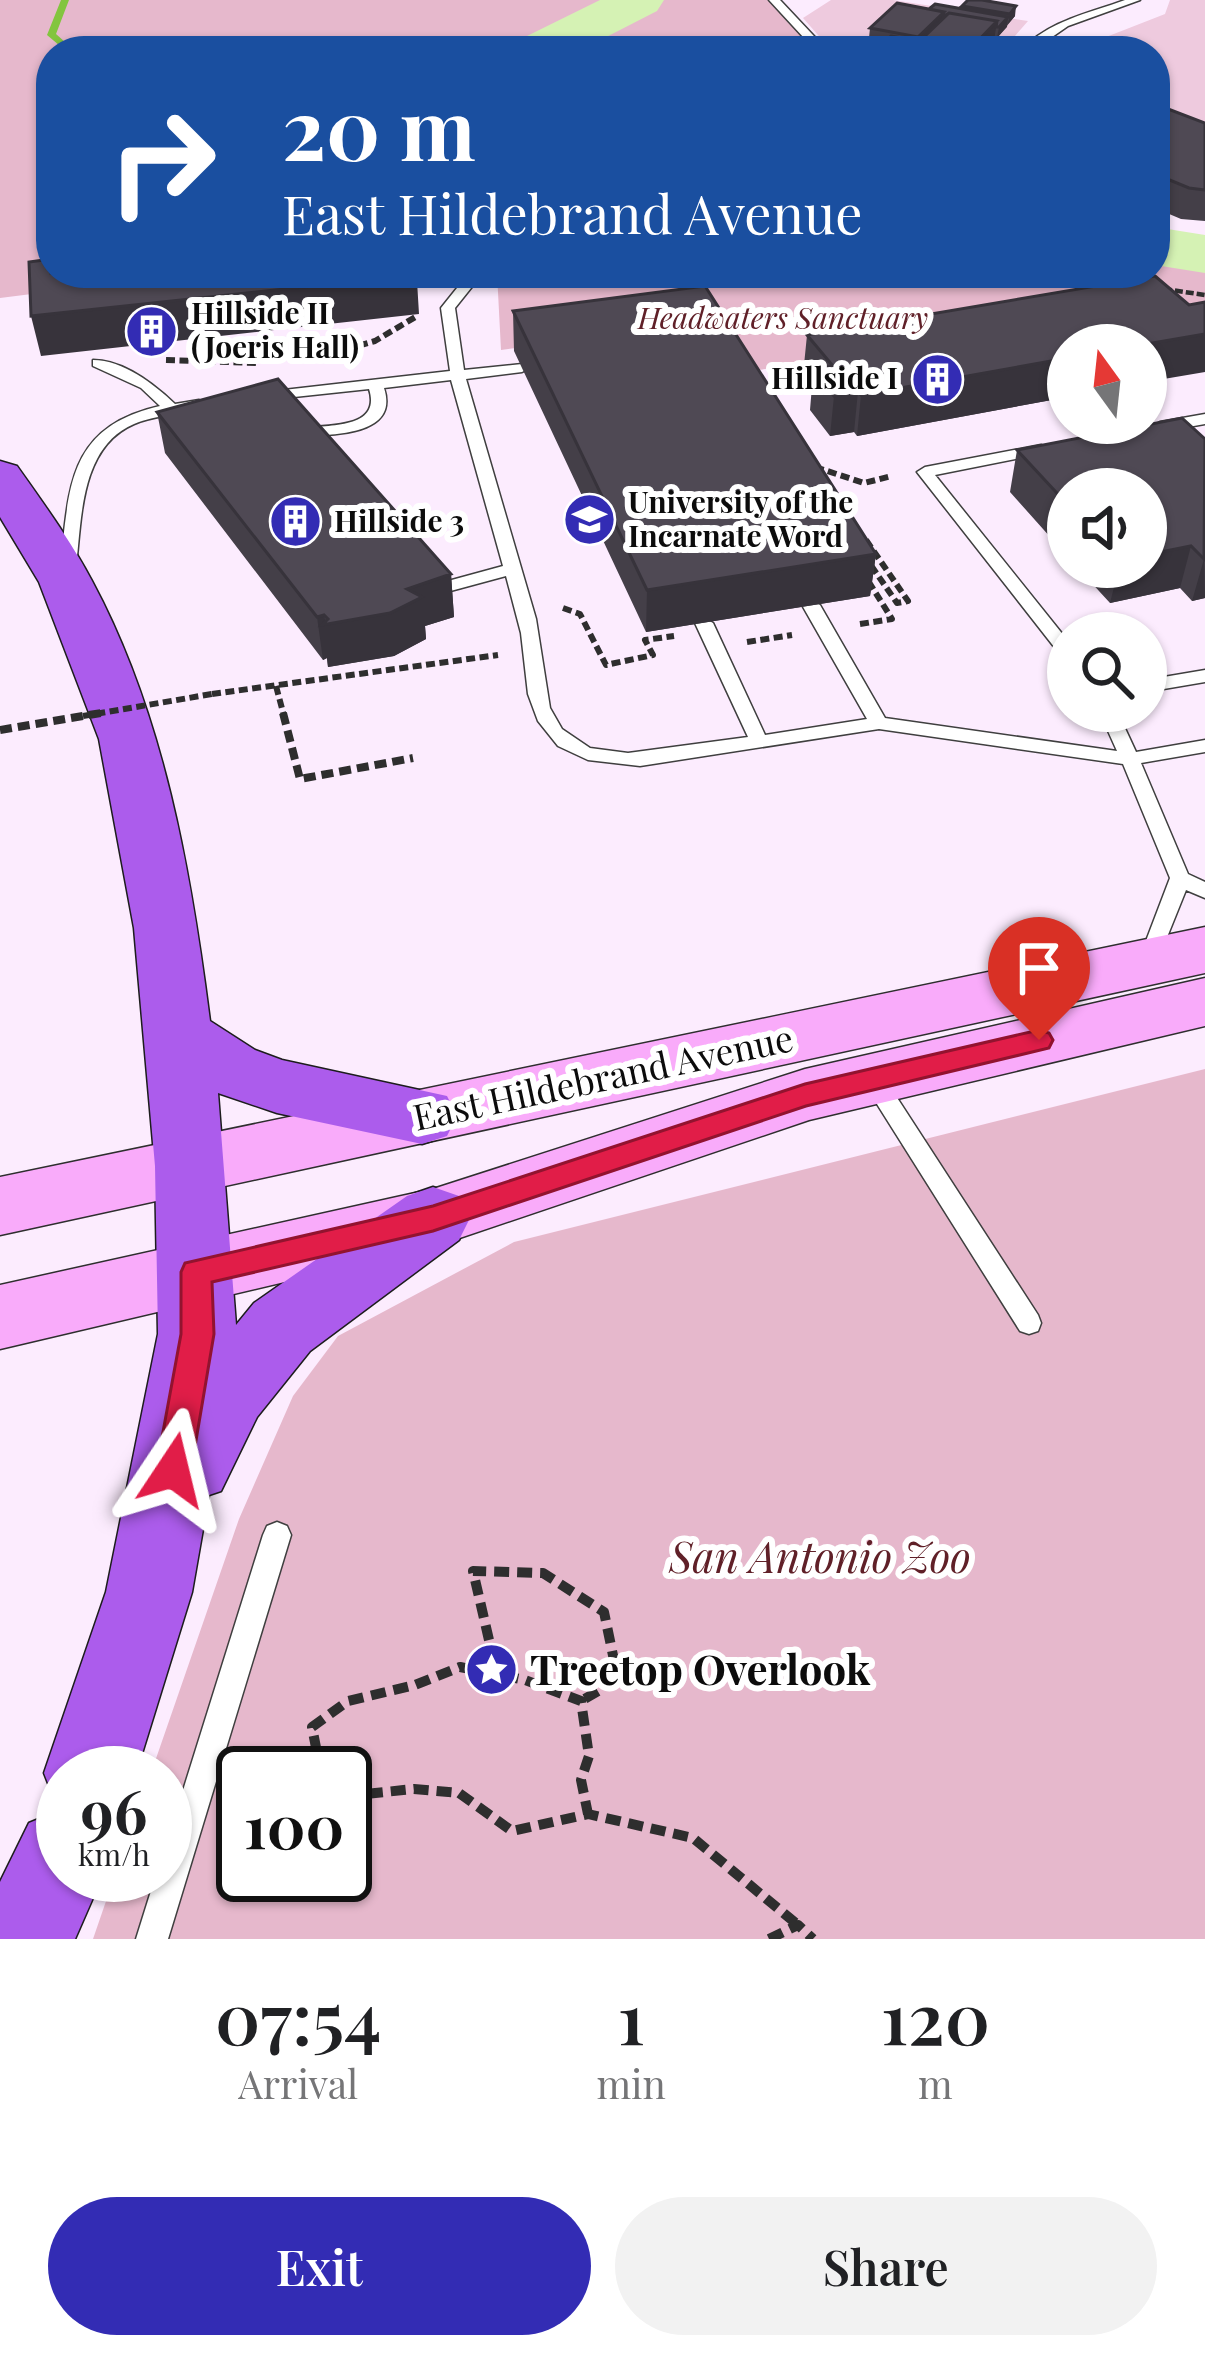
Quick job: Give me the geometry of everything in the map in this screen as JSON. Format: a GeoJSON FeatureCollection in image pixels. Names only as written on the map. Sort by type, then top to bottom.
{"type":"FeatureCollection","features":[{"type":"Feature","properties":{"kind":"highway"},"geometry":{"type":"LineString","coordinates":[[0,476],[66,582],[128,739],[166,928],[191,1166],[197,1334],[149,1592],[99,1746]]}},
{"type":"Feature","properties":{"kind":"highway"},"geometry":{"type":"LineString","coordinates":[[177,1034],[230,1069],[278,1086],[422,1117]]}},
{"type":"Feature","properties":{"kind":"highway"},"geometry":{"type":"LineString","coordinates":[[166,1516],[229,1392],[282,1327],[433,1218]]}},
{"type":"Feature","properties":{"kind":"highway"},"geometry":{"type":"LineString","coordinates":[[24,1939],[42,1902]]}},
{"type":"Feature","properties":{"kind":"main road","name":"East Hildebrand Avenue"},"geometry":{"type":"LineString","coordinates":[[0,1206],[1177,956]]}},
{"type":"Feature","properties":{"kind":"main road","name":"East Hildebrand Avenue"},"geometry":{"type":"LineString","coordinates":[[0,1317],[433,1218],[805,1095],[1205,1002]]}},
{"type":"Feature","properties":{"kind":"lane"},"geometry":{"type":"LineString","coordinates":[[774,0],[807,36]]}},
{"type":"Feature","properties":{"kind":"lane"},"geometry":{"type":"LineString","coordinates":[[1042,36],[1078,15],[1136,0]]}},
{"type":"Feature","properties":{"kind":"lane"},"geometry":{"type":"LineString","coordinates":[[464,288],[448,308],[454,373],[525,612],[544,717],[576,751],[601,759],[640,760],[879,723],[1130,758],[1205,746]]}},
{"type":"Feature","properties":{"kind":"lane"},"geometry":{"type":"LineString","coordinates":[[98,363],[146,386],[171,408]]}},
{"type":"Feature","properties":{"kind":"lane"},"geometry":{"type":"LineString","coordinates":[[238,400],[522,368]]}},
{"type":"Feature","properties":{"kind":"lane"},"geometry":{"type":"LineString","coordinates":[[296,433],[361,426],[376,415],[380,399],[375,384]]}},
{"type":"Feature","properties":{"kind":"lane"},"geometry":{"type":"LineString","coordinates":[[66,582],[85,461],[96,438],[139,415],[214,402]]}},
{"type":"Feature","properties":{"kind":"lane"},"geometry":{"type":"LineString","coordinates":[[1167,426],[1205,419]]}},
{"type":"Feature","properties":{"kind":"lane"},"geometry":{"type":"LineString","coordinates":[[1047,626],[925,472],[1065,446]]}},
{"type":"Feature","properties":{"kind":"lane"},"geometry":{"type":"LineString","coordinates":[[432,591],[512,569]]}},
{"type":"Feature","properties":{"kind":"lane"},"geometry":{"type":"LineString","coordinates":[[812,605],[879,723]]}},
{"type":"Feature","properties":{"kind":"lane"},"geometry":{"type":"LineString","coordinates":[[704,623],[759,741]]}},
{"type":"Feature","properties":{"kind":"lane"},"geometry":{"type":"LineString","coordinates":[[1167,682],[1205,676]]}},
{"type":"Feature","properties":{"kind":"lane"},"geometry":{"type":"LineString","coordinates":[[1118,732],[1180,878],[1177,956]]}},
{"type":"Feature","properties":{"kind":"lane"},"geometry":{"type":"LineString","coordinates":[[1180,878],[1205,891]]}},
{"type":"Feature","properties":{"kind":"lane"},"geometry":{"type":"LineString","coordinates":[[872,1079],[1029,1323]]}},
{"type":"Feature","properties":{"kind":"lane"},"geometry":{"type":"LineString","coordinates":[[152,1939],[278,1535]]}},
{"type":"Feature","properties":{"kind":"path"},"geometry":{"type":"LineString","coordinates":[[1157,288],[1205,295]]}},
{"type":"Feature","properties":{"kind":"path"},"geometry":{"type":"LineString","coordinates":[[328,354],[375,340],[419,314]]}},
{"type":"Feature","properties":{"kind":"path"},"geometry":{"type":"LineString","coordinates":[[164,360],[262,362]]}},
{"type":"Feature","properties":{"kind":"path"},"geometry":{"type":"LineString","coordinates":[[823,486],[808,468],[864,483],[894,476]]}},
{"type":"Feature","properties":{"kind":"path"},"geometry":{"type":"LineString","coordinates":[[525,612],[559,606],[580,614],[605,664],[653,655],[645,640],[671,635],[682,638],[688,650],[892,620],[859,566],[872,564],[897,603],[908,601],[852,523]]}},
{"type":"Feature","properties":{"kind":"path"},"geometry":{"type":"LineString","coordinates":[[275,684],[299,778],[413,758]]}},
{"type":"Feature","properties":{"kind":"path"},"geometry":{"type":"LineString","coordinates":[[0,730],[212,694]]}},
{"type":"Feature","properties":{"kind":"path"},"geometry":{"type":"LineString","coordinates":[[316,1746],[312,1727],[348,1701],[415,1685],[460,1667],[525,1680],[580,1701],[600,1690],[614,1665],[604,1612],[543,1573],[473,1571],[489,1640]]}},
{"type":"Feature","properties":{"kind":"path"},"geometry":{"type":"LineString","coordinates":[[580,1701],[589,1756],[581,1780],[588,1814]]}},
{"type":"Feature","properties":{"kind":"path"},"geometry":{"type":"LineString","coordinates":[[372,1793],[415,1789],[459,1793],[512,1831],[588,1814],[693,1838],[813,1939]]}},
{"type":"Feature","properties":{"kind":"path"},"geometry":{"type":"LineString","coordinates":[[769,1939],[798,1924]]}},
{"type":"Feature","properties":{"kind":"green space"},"geometry":{"type":"Polygon","coordinates":[[[0,0],[774,0],[808,36],[36,36],[36,288],[79,288],[0,298],[0,0]]]}},
{"type":"Feature","properties":{"kind":"green space","name":"Headwaters Sanctuary"},"geometry":{"type":"Polygon","coordinates":[[[1170,234],[1205,237],[1205,338],[1162,302],[759,370],[726,320],[501,350],[498,288],[1170,288],[1170,234]]]}},
{"type":"Feature","properties":{"kind":"green space","name":"San Antonio Zoo"},"geometry":{"type":"Polygon","coordinates":[[[1205,1069],[1205,1939],[93,1939],[106,1902],[192,1902],[192,1746],[160,1746],[239,1519],[293,1396],[338,1336],[514,1242],[1205,1069]]]}},
{"type":"Feature","properties":{"kind":"shaded area"},"geometry":{"type":"Polygon","coordinates":[[[831,0],[893,0],[1028,21],[1015,36],[819,36],[803,18],[831,0]]]}},
{"type":"Feature","properties":{"kind":"shaded area"},"geometry":{"type":"Polygon","coordinates":[[[1170,0],[1205,0],[1205,148],[1170,134],[1170,36],[1109,36],[1165,14],[1170,0]]]}},
{"type":"Feature","properties":{"kind":"building"},"geometry":{"type":"Polygon","coordinates":[[[968,0],[1016,6],[1010,14],[962,6],[968,0]]]}},
{"type":"Feature","properties":{"kind":"building"},"geometry":{"type":"Polygon","coordinates":[[[897,3],[944,12],[919,36],[870,28],[897,3]]]}},
{"type":"Feature","properties":{"kind":"building"},"geometry":{"type":"Polygon","coordinates":[[[935,4],[1008,17],[996,27],[997,21],[949,13],[943,17],[944,12],[929,9],[935,4]]]}},
{"type":"Feature","properties":{"kind":"building"},"geometry":{"type":"Polygon","coordinates":[[[949,13],[997,21],[983,36],[925,36],[949,13]]]}},
{"type":"Feature","properties":{"kind":"building"},"geometry":{"type":"Polygon","coordinates":[[[1170,110],[1205,123],[1205,190],[1170,180],[1170,110]]]}},
{"type":"Feature","properties":{"kind":"building"},"geometry":{"type":"Polygon","coordinates":[[[36,261],[36,288],[294,288],[31,316],[29,262],[36,261]]]}},
{"type":"Feature","properties":{"kind":"building"},"geometry":{"type":"Polygon","coordinates":[[[706,288],[876,554],[647,590],[513,311],[706,288]]]}},
{"type":"Feature","properties":{"kind":"building"},"geometry":{"type":"Polygon","coordinates":[[[1084,288],[1169,288],[1189,305],[1205,302],[1205,334],[1167,341],[1167,324],[1047,324],[1047,362],[861,395],[858,391],[834,396],[814,370],[833,366],[807,335],[1084,288]]]}},
{"type":"Feature","properties":{"kind":"building","name":"Hillside 3"},"geometry":{"type":"Polygon","coordinates":[[[278,379],[451,574],[407,589],[422,597],[390,613],[322,625],[328,619],[317,617],[157,412],[278,379]]]}},
{"type":"Feature","properties":{"kind":"building"},"geometry":{"type":"Polygon","coordinates":[[[1182,418],[1205,439],[1204,559],[1191,546],[1167,551],[1167,468],[1047,468],[1047,482],[1017,450],[1048,444],[1167,444],[1167,421],[1182,418]]]}},
{"type":"Feature","properties":{"kind":"waterway"},"geometry":{"type":"LineString","coordinates":[[52,36],[65,0]]}},
{"type":"Feature","properties":{"kind":"waterway"},"geometry":{"type":"LineString","coordinates":[[568,36],[639,0]]}},
{"type":"Feature","properties":{"kind":"waterway"},"geometry":{"type":"LineString","coordinates":[[1170,248],[1205,254]]}},
{"type":"Feature","properties":{"kind":"place","name":"Hillside II (Joeris Hall)"},"geometry":{"type":"Point","coordinates":[152,331]}},
{"type":"Feature","properties":{"kind":"place","name":"Hillside I"},"geometry":{"type":"Point","coordinates":[937,379]}},
{"type":"Feature","properties":{"kind":"place","name":"University of the Incarnate Word"},"geometry":{"type":"Point","coordinates":[589,520]}},
{"type":"Feature","properties":{"kind":"place","name":"Hillside 3"},"geometry":{"type":"Point","coordinates":[295,522]}},
{"type":"Feature","properties":{"kind":"place","name":"Treetop Overlook"},"geometry":{"type":"Point","coordinates":[491,1670]}},
{"type":"Feature","properties":{"kind":"route"},"geometry":{"type":"LineString","coordinates":[[173,1470],[197,1334],[196,1272],[433,1218],[805,1095],[1039,1040]]}}]}
